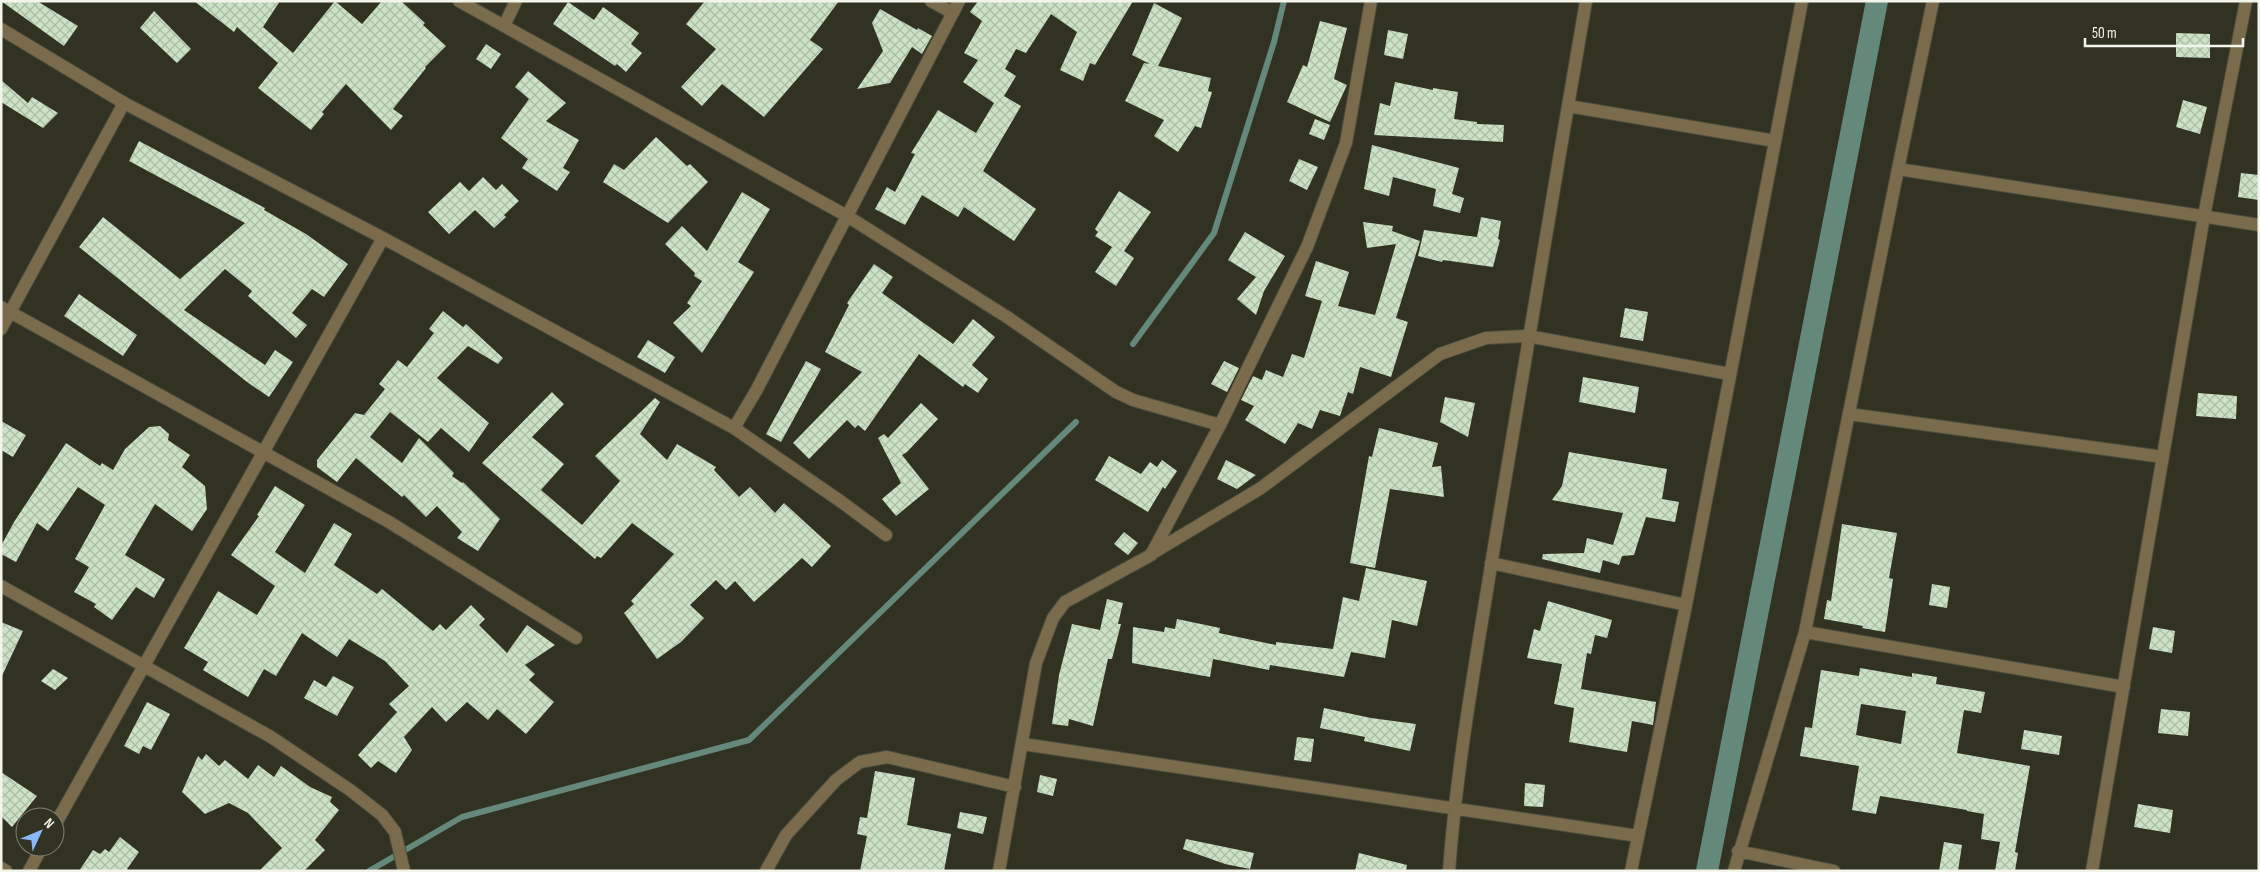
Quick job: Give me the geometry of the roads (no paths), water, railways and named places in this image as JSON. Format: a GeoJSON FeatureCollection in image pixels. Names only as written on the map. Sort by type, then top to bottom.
{"type":"FeatureCollection","features":[{"type":"Feature","properties":{"kind":"street"},"geometry":{"type":"LineString","coordinates":[[460,1],[847,216],[1007,317],[1116,392],[1133,400],[1220,425]]}},
{"type":"Feature","properties":{"kind":"street"},"geometry":{"type":"LineString","coordinates":[[504,26],[516,1]]}},
{"type":"Feature","properties":{"kind":"street"},"geometry":{"type":"LineString","coordinates":[[931,1],[953,13]]}},
{"type":"Feature","properties":{"kind":"street"},"geometry":{"type":"LineString","coordinates":[[734,428],[756,391],[959,1]]}},
{"type":"Feature","properties":{"kind":"street"},"geometry":{"type":"LineString","coordinates":[[1151,555],[1220,425],[1308,247],[1346,143],[1371,1]]}},
{"type":"Feature","properties":{"kind":"street"},"geometry":{"type":"LineString","coordinates":[[1449,871],[1453,808],[1528,336],[1586,1]]}},
{"type":"Feature","properties":{"kind":"street"},"geometry":{"type":"LineString","coordinates":[[1631,871],[1686,604],[1802,1]]}},
{"type":"Feature","properties":{"kind":"street"},"geometry":{"type":"LineString","coordinates":[[1734,871],[1738,851],[1805,632],[1898,169],[1934,1]]}},
{"type":"Feature","properties":{"kind":"street"},"geometry":{"type":"LineString","coordinates":[[2092,871],[2204,216],[2246,1]]}},
{"type":"Feature","properties":{"kind":"street"},"geometry":{"type":"LineString","coordinates":[[1,29],[124,103],[383,238],[734,428],[886,535]]}},
{"type":"Feature","properties":{"kind":"street"},"geometry":{"type":"LineString","coordinates":[[1,329],[6,310],[124,103]]}},
{"type":"Feature","properties":{"kind":"street"},"geometry":{"type":"LineString","coordinates":[[1568,106],[1775,141]]}},
{"type":"Feature","properties":{"kind":"street"},"geometry":{"type":"LineString","coordinates":[[1898,169],[2259,225]]}},
{"type":"Feature","properties":{"kind":"street"},"geometry":{"type":"LineString","coordinates":[[65,807],[383,238]]}},
{"type":"Feature","properties":{"kind":"street"},"geometry":{"type":"LineString","coordinates":[[6,310],[389,522],[576,638]]}},
{"type":"Feature","properties":{"kind":"street"},"geometry":{"type":"LineString","coordinates":[[999,871],[1036,663],[1053,618],[1065,602],[1151,555],[1261,488],[1440,354],[1486,338],[1528,336],[1729,374]]}},
{"type":"Feature","properties":{"kind":"street"},"geometry":{"type":"LineString","coordinates":[[1849,414],[2163,457]]}},
{"type":"Feature","properties":{"kind":"street"},"geometry":{"type":"LineString","coordinates":[[1492,563],[1686,604]]}},
{"type":"Feature","properties":{"kind":"street"},"geometry":{"type":"LineString","coordinates":[[1,586],[272,736],[350,790],[382,815],[395,832],[404,871]]}},
{"type":"Feature","properties":{"kind":"street"},"geometry":{"type":"LineString","coordinates":[[1805,632],[2124,687]]}},
{"type":"Feature","properties":{"kind":"street"},"geometry":{"type":"LineString","coordinates":[[1023,744],[1638,836]]}},
{"type":"Feature","properties":{"kind":"street"},"geometry":{"type":"LineString","coordinates":[[766,871],[786,835],[836,780],[860,762],[887,757],[1015,787]]}},
{"type":"Feature","properties":{"kind":"street"},"geometry":{"type":"LineString","coordinates":[[1738,851],[1834,871]]}},
{"type":"Feature","properties":{"kind":"street"},"geometry":{"type":"LineString","coordinates":[[29,871],[37,857]]}},
{"type":"Feature","properties":{"kind":"street"},"geometry":{"type":"LineString","coordinates":[[1,868],[6,871]]}},
{"type":"Feature","properties":{"kind":"waterway"},"geometry":{"type":"LineString","coordinates":[[1133,344],[1214,233],[1274,42],[1284,1]]}},
{"type":"Feature","properties":{"kind":"waterway"},"geometry":{"type":"LineString","coordinates":[[1707,871],[1877,1]]}},
{"type":"Feature","properties":{"kind":"waterway"},"geometry":{"type":"LineString","coordinates":[[369,871],[462,817],[749,740],[1076,422]]}}]}
